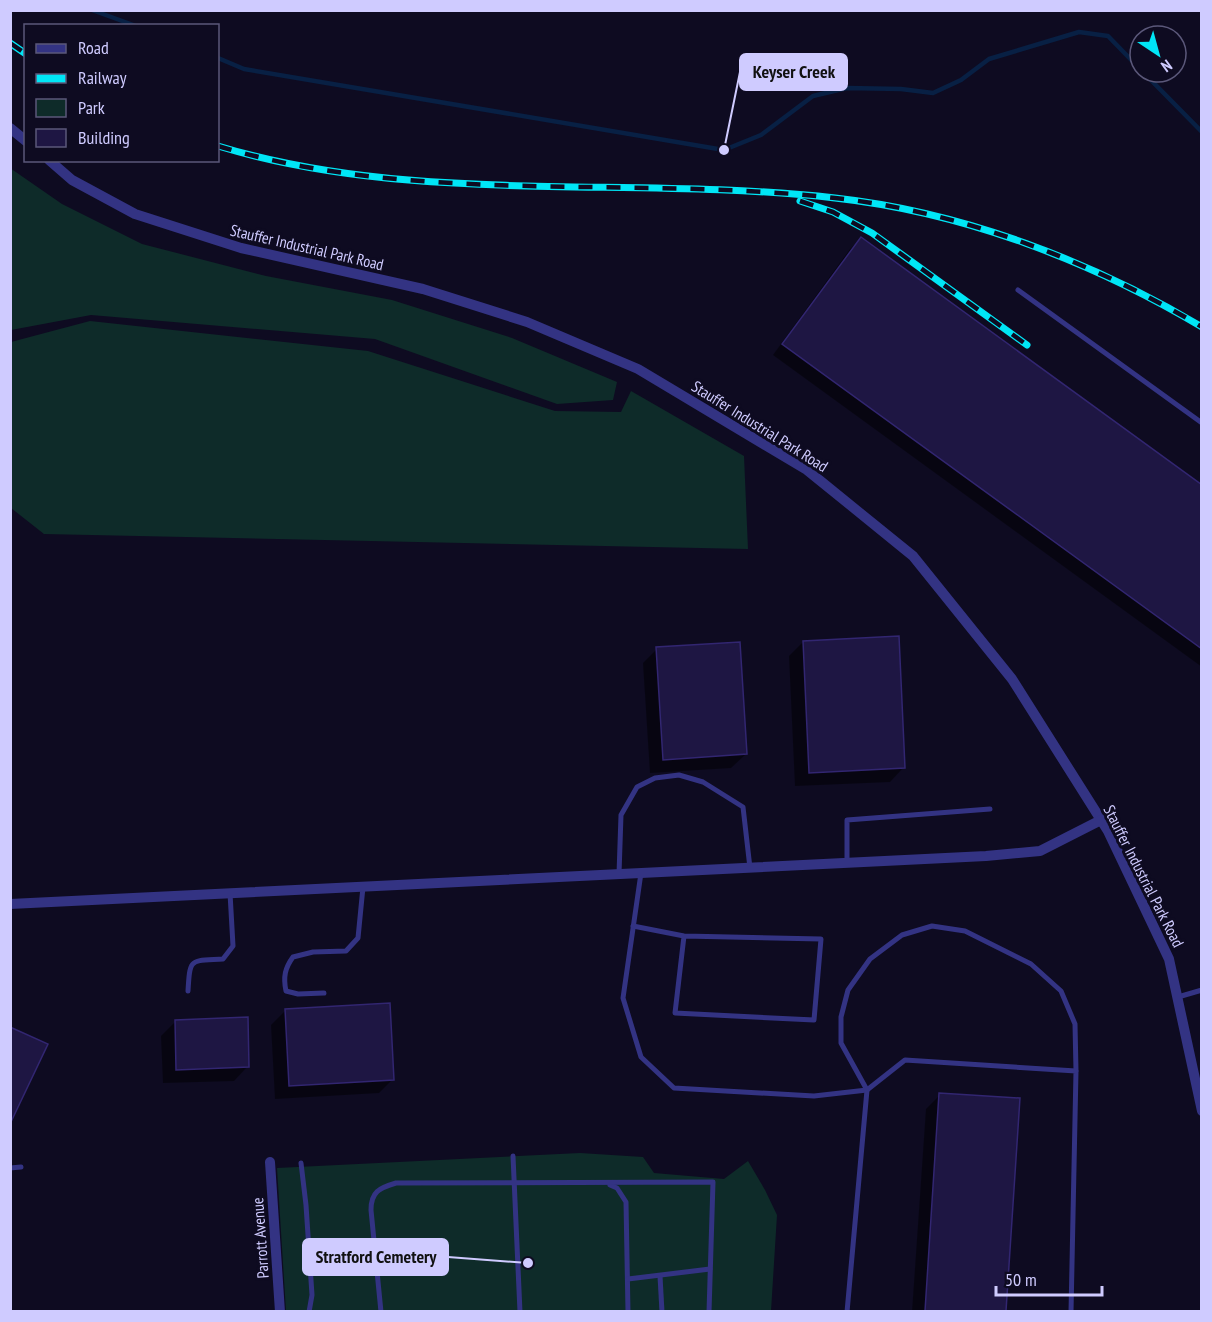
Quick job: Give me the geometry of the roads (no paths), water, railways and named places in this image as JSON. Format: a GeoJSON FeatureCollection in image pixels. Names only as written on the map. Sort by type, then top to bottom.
{"type":"FeatureCollection","features":[{"type":"Feature","properties":{"kind":"street"},"geometry":{"type":"LineString","coordinates":[[10,128],[24,139]]}},
{"type":"Feature","properties":{"kind":"street","name":"Stauffer Industrial Park Road"},"geometry":{"type":"LineString","coordinates":[[51,162],[72,180],[135,214],[241,248],[423,289],[527,322],[638,369],[807,470],[913,556],[1012,679],[1101,820],[1170,959],[1202,1111]]}},
{"type":"Feature","properties":{"kind":"street"},"geometry":{"type":"LineString","coordinates":[[10,904],[986,856],[1040,850],[1101,820]]}},
{"type":"Feature","properties":{"kind":"street","name":"Parrott Avenue"},"geometry":{"type":"LineString","coordinates":[[270,1162],[280,1311]]}},
{"type":"Feature","properties":{"kind":"lane"},"geometry":{"type":"LineString","coordinates":[[1018,290],[1202,423]]}},
{"type":"Feature","properties":{"kind":"lane"},"geometry":{"type":"LineString","coordinates":[[619,874],[621,815],[637,787],[655,778],[679,775],[703,782],[743,807],[750,868]]}},
{"type":"Feature","properties":{"kind":"lane"},"geometry":{"type":"LineString","coordinates":[[847,863],[847,820],[990,809]]}},
{"type":"Feature","properties":{"kind":"lane"},"geometry":{"type":"LineString","coordinates":[[641,873],[623,998],[641,1057],[674,1088],[814,1096],[867,1090],[905,1060],[1076,1071]]}},
{"type":"Feature","properties":{"kind":"lane"},"geometry":{"type":"LineString","coordinates":[[324,993],[298,994],[286,991],[284,981],[286,967],[293,957],[313,952],[346,951],[358,938],[363,887]]}},
{"type":"Feature","properties":{"kind":"lane"},"geometry":{"type":"LineString","coordinates":[[188,991],[189,969],[192,963],[223,959],[233,946],[230,893]]}},
{"type":"Feature","properties":{"kind":"lane"},"geometry":{"type":"LineString","coordinates":[[633,926],[684,936],[821,939],[814,1020],[675,1013],[684,936]]}},
{"type":"Feature","properties":{"kind":"lane"},"geometry":{"type":"LineString","coordinates":[[847,1311],[867,1090],[841,1043],[842,1017],[848,990],[870,958],[902,935],[932,926],[965,931],[1031,964],[1061,992],[1075,1024],[1071,1311]]}},
{"type":"Feature","properties":{"kind":"lane"},"geometry":{"type":"LineString","coordinates":[[1178,997],[1202,990]]}},
{"type":"Feature","properties":{"kind":"lane"},"geometry":{"type":"LineString","coordinates":[[513,1156],[520,1311]]}},
{"type":"Feature","properties":{"kind":"lane"},"geometry":{"type":"LineString","coordinates":[[301,1163],[311,1284],[309,1311]]}},
{"type":"Feature","properties":{"kind":"lane"},"geometry":{"type":"LineString","coordinates":[[10,1168],[21,1167]]}},
{"type":"Feature","properties":{"kind":"lane"},"geometry":{"type":"LineString","coordinates":[[381,1311],[371,1210],[371,1200],[381,1187],[396,1183],[713,1182],[709,1311]]}},
{"type":"Feature","properties":{"kind":"lane"},"geometry":{"type":"LineString","coordinates":[[606,1183],[618,1188],[626,1202],[628,1311]]}},
{"type":"Feature","properties":{"kind":"lane"},"geometry":{"type":"LineString","coordinates":[[628,1279],[710,1269]]}},
{"type":"Feature","properties":{"kind":"lane"},"geometry":{"type":"LineString","coordinates":[[660,1276],[662,1311]]}},
{"type":"Feature","properties":{"kind":"waterway"},"geometry":{"type":"LineString","coordinates":[[92,10],[130,24]]}},
{"type":"Feature","properties":{"kind":"waterway"},"geometry":{"type":"LineString","coordinates":[[219,58],[244,69],[724,150],[761,135],[813,96],[847,88],[901,89],[933,93],[961,80],[989,59],[1079,32],[1108,36],[1128,57]]}},
{"type":"Feature","properties":{"kind":"waterway"},"geometry":{"type":"LineString","coordinates":[[1155,84],[1202,132]]}},
{"type":"Feature","properties":{"kind":"railway"},"geometry":{"type":"LineString","coordinates":[[10,43],[24,53]]}},
{"type":"Feature","properties":{"kind":"railway"},"geometry":{"type":"LineString","coordinates":[[219,146],[293,165],[369,176],[446,183],[758,192],[835,198],[883,205],[931,215],[1025,243],[1116,281],[1202,327]]}},
{"type":"Feature","properties":{"kind":"railway"},"geometry":{"type":"LineString","coordinates":[[800,201],[833,212],[872,233],[1027,345]]}},
{"type":"Feature","properties":{"kind":"place","name":"Keyser Creek"},"geometry":{"type":"Point","coordinates":[724,150]}},
{"type":"Feature","properties":{"kind":"place","name":"Stratford Cemetery"},"geometry":{"type":"Point","coordinates":[528,1263]}}]}
